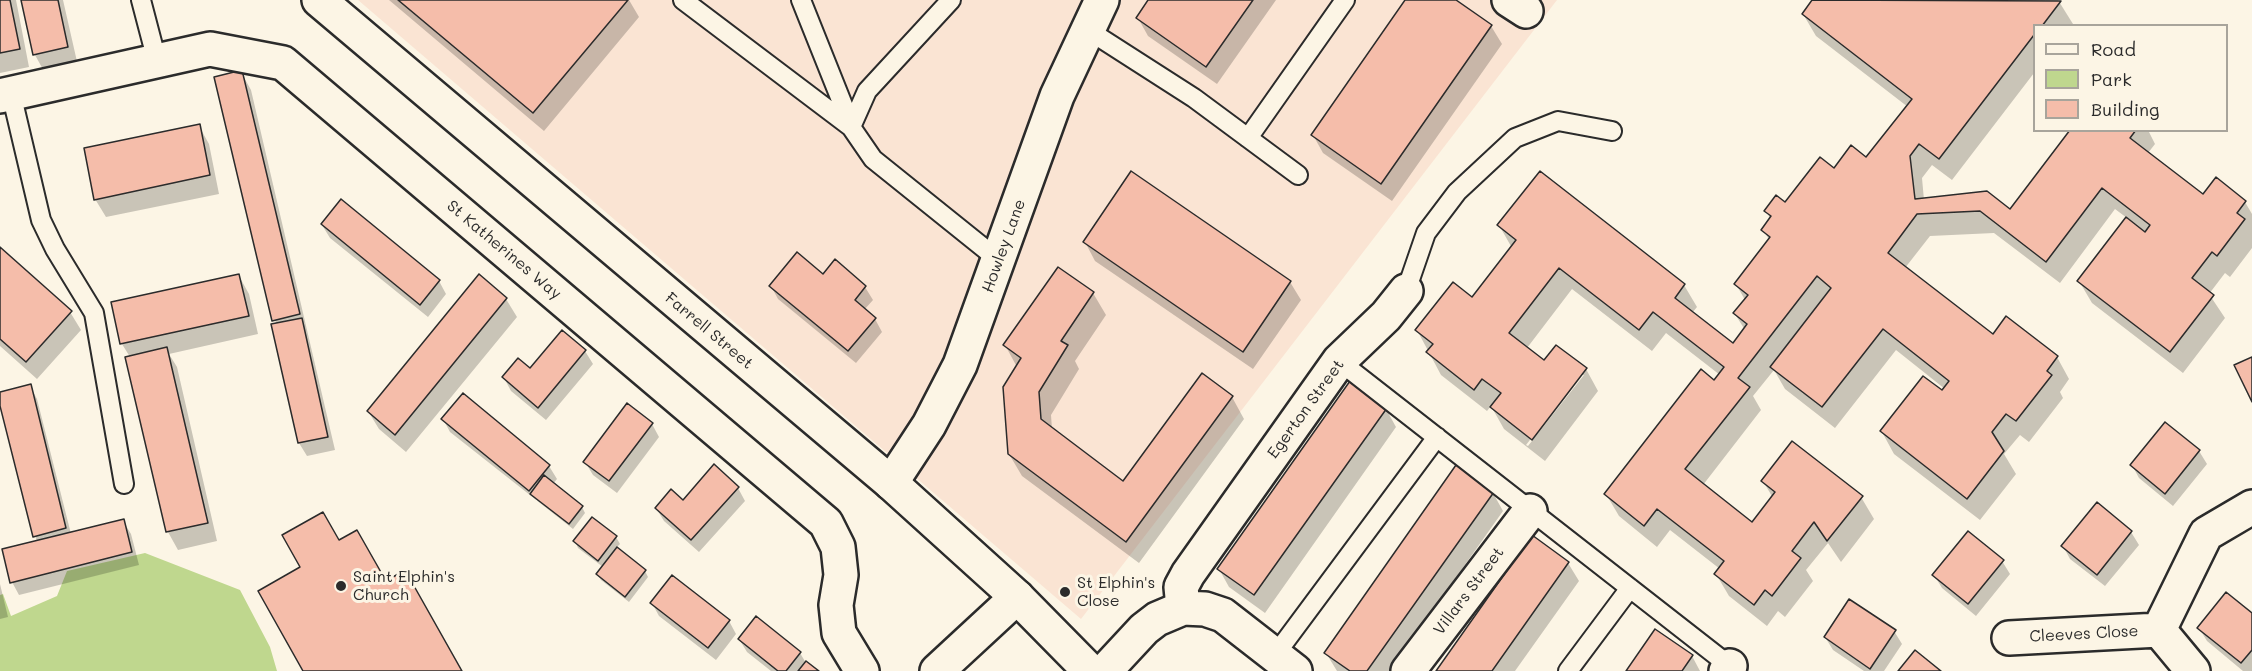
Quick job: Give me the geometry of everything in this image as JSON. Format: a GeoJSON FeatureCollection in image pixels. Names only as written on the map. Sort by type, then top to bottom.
{"type":"FeatureCollection","features":[{"type":"Feature","properties":{"kind":"street","name":"Farrell Street"},"geometry":{"type":"LineString","coordinates":[[319,0],[891,483],[1017,597],[1090,671]]}},
{"type":"Feature","properties":{"kind":"street","name":"Howley Lane"},"geometry":{"type":"LineString","coordinates":[[891,483],[929,424],[960,365],[1000,261],[1057,96],[1102,0]]}},
{"type":"Feature","properties":{"kind":"street","name":"St Katherines Way"},"geometry":{"type":"LineString","coordinates":[[6,95],[210,49],[283,63],[826,523],[838,547],[840,575],[836,605],[839,633],[862,671]]}},
{"type":"Feature","properties":{"kind":"street","name":"Egerton Street"},"geometry":{"type":"LineString","coordinates":[[1183,608],[1181,587],[1188,574],[1339,361],[1386,316],[1406,291]]}},
{"type":"Feature","properties":{"kind":"street","name":"Cleeves Close"},"geometry":{"type":"LineString","coordinates":[[2159,630],[2206,534],[2252,507]]}},
{"type":"Feature","properties":{"kind":"street","name":"Villars Street"},"geometry":{"type":"LineString","coordinates":[[1408,671],[1530,511]]}},
{"type":"Feature","properties":{"kind":"street"},"geometry":{"type":"LineString","coordinates":[[937,671],[1017,597]]}},
{"type":"Feature","properties":{"kind":"street"},"geometry":{"type":"LineString","coordinates":[[1105,671],[1144,629],[1157,619],[1183,608],[1205,609],[1223,615],[1285,663]]}},
{"type":"Feature","properties":{"kind":"street","name":"Cleeves Close"},"geometry":{"type":"LineString","coordinates":[[2009,638],[2159,630]]}},
{"type":"Feature","properties":{"kind":"street","name":"Cleeves Close"},"geometry":{"type":"LineString","coordinates":[[2159,630],[2193,671]]}},
{"type":"Feature","properties":{"kind":"lane"},"geometry":{"type":"LineString","coordinates":[[141,0],[157,61]]}},
{"type":"Feature","properties":{"kind":"lane"},"geometry":{"type":"LineString","coordinates":[[683,0],[851,127]]}},
{"type":"Feature","properties":{"kind":"lane"},"geometry":{"type":"LineString","coordinates":[[801,0],[851,127],[873,159],[1000,261]]}},
{"type":"Feature","properties":{"kind":"lane"},"geometry":{"type":"LineString","coordinates":[[851,127],[867,91],[951,0]]}},
{"type":"Feature","properties":{"kind":"lane"},"geometry":{"type":"LineString","coordinates":[[1248,138],[1345,0]]}},
{"type":"Feature","properties":{"kind":"lane"},"geometry":{"type":"LineString","coordinates":[[1088,30],[1194,98],[1298,175]]}},
{"type":"Feature","properties":{"kind":"lane"},"geometry":{"type":"LineString","coordinates":[[6,95],[41,220],[55,249],[94,313],[124,484]]}},
{"type":"Feature","properties":{"kind":"lane","name":"Egerton Street"},"geometry":{"type":"LineString","coordinates":[[1406,291],[1426,233],[1457,192],[1515,138],[1558,121],[1612,131]]}},
{"type":"Feature","properties":{"kind":"lane"},"geometry":{"type":"LineString","coordinates":[[1339,361],[1731,669]]}},
{"type":"Feature","properties":{"kind":"lane"},"geometry":{"type":"LineString","coordinates":[[1285,663],[1437,437]]}},
{"type":"Feature","properties":{"kind":"lane"},"geometry":{"type":"LineString","coordinates":[[1568,671],[1630,588]]}},
{"type":"Feature","properties":{"kind":"shaded area"},"geometry":{"type":"Polygon","coordinates":[[[358,0],[1557,0],[1081,619],[358,0]]]}},
{"type":"Feature","properties":{"kind":"green space"},"geometry":{"type":"Polygon","coordinates":[[[145,553],[240,590],[270,647],[277,671],[0,671],[0,595],[3,594],[11,616],[57,596],[67,571],[145,553]]]}},
{"type":"Feature","properties":{"kind":"building"},"geometry":{"type":"Polygon","coordinates":[[[0,0],[10,0],[20,49],[0,53],[0,0]]]}},
{"type":"Feature","properties":{"kind":"building"},"geometry":{"type":"Polygon","coordinates":[[[21,0],[58,0],[68,47],[33,55],[21,0]]]}},
{"type":"Feature","properties":{"kind":"building"},"geometry":{"type":"Polygon","coordinates":[[[398,0],[628,0],[533,113],[398,0]]]}},
{"type":"Feature","properties":{"kind":"building"},"geometry":{"type":"Polygon","coordinates":[[[1148,0],[1253,0],[1206,67],[1136,18],[1148,0]]]}},
{"type":"Feature","properties":{"kind":"building"},"geometry":{"type":"Polygon","coordinates":[[[1405,0],[1456,0],[1492,25],[1381,184],[1311,135],[1405,0]]]}},
{"type":"Feature","properties":{"kind":"building"},"geometry":{"type":"Polygon","coordinates":[[[1812,0],[2061,1],[2044,24],[2033,24],[2033,36],[1939,159],[1919,144],[1910,156],[1915,199],[1987,191],[2010,209],[2068,132],[2134,132],[2130,138],[2203,194],[2216,177],[2246,201],[2237,213],[2245,219],[2217,256],[2212,252],[2192,278],[2214,295],[2170,352],[2077,281],[2126,217],[2145,232],[2150,225],[2102,188],[2046,262],[1980,211],[1917,214],[1888,253],[1993,334],[2006,316],[2058,356],[2047,371],[2052,375],[2016,421],[2006,414],[1992,432],[2004,451],[1967,499],[1880,431],[1923,376],[1942,390],[1949,381],[1883,329],[1822,407],[1770,367],[1831,288],[1817,276],[1738,378],[1750,387],[1685,469],[1752,522],[1775,492],[1761,481],[1792,441],[1863,496],[1827,541],[1814,522],[1792,551],[1801,558],[1772,596],[1765,590],[1754,605],[1714,574],[1724,561],[1657,509],[1644,526],[1604,494],[1701,369],[1714,380],[1724,367],[1653,312],[1639,330],[1559,268],[1509,333],[1544,360],[1556,345],[1587,368],[1532,440],[1490,407],[1501,393],[1482,379],[1474,390],[1426,352],[1433,344],[1415,330],[1453,282],[1472,297],[1516,240],[1497,225],[1540,171],[1685,284],[1675,298],[1733,343],[1747,324],[1733,313],[1748,295],[1734,284],[1770,237],[1761,230],[1771,216],[1764,211],[1776,195],[1785,202],[1820,157],[1834,168],[1851,145],[1866,157],[1912,99],[1802,14],[1812,0]]]}},
{"type":"Feature","properties":{"kind":"building"},"geometry":{"type":"Polygon","coordinates":[[[242,70],[300,314],[272,321],[214,77],[242,70]]]}},
{"type":"Feature","properties":{"kind":"building"},"geometry":{"type":"Polygon","coordinates":[[[200,124],[210,175],[94,200],[84,148],[200,124]]]}},
{"type":"Feature","properties":{"kind":"building"},"geometry":{"type":"Polygon","coordinates":[[[1131,171],[1291,281],[1243,352],[1083,242],[1131,171]]]}},
{"type":"Feature","properties":{"kind":"building"},"geometry":{"type":"Polygon","coordinates":[[[341,199],[440,280],[420,305],[321,224],[341,199]]]}},
{"type":"Feature","properties":{"kind":"building"},"geometry":{"type":"Polygon","coordinates":[[[0,247],[72,311],[26,362],[0,339],[0,247]]]}},
{"type":"Feature","properties":{"kind":"building"},"geometry":{"type":"Polygon","coordinates":[[[797,252],[823,274],[835,259],[866,286],[855,300],[876,318],[848,351],[769,286],[797,252]]]}},
{"type":"Feature","properties":{"kind":"building"},"geometry":{"type":"Polygon","coordinates":[[[1058,267],[1094,292],[1061,341],[1068,345],[1039,392],[1041,419],[1123,481],[1202,373],[1233,396],[1126,542],[1008,454],[1003,387],[1021,358],[1003,345],[1058,267]]]}},
{"type":"Feature","properties":{"kind":"building"},"geometry":{"type":"Polygon","coordinates":[[[239,274],[249,316],[120,344],[111,302],[239,274]]]}},
{"type":"Feature","properties":{"kind":"building"},"geometry":{"type":"Polygon","coordinates":[[[479,274],[507,298],[395,435],[367,411],[479,274]]]}},
{"type":"Feature","properties":{"kind":"building"},"geometry":{"type":"Polygon","coordinates":[[[302,318],[328,437],[298,443],[271,324],[302,318]]]}},
{"type":"Feature","properties":{"kind":"building"},"geometry":{"type":"Polygon","coordinates":[[[562,330],[586,350],[538,408],[502,377],[518,358],[530,368],[562,330]]]}},
{"type":"Feature","properties":{"kind":"building"},"geometry":{"type":"Polygon","coordinates":[[[167,347],[208,523],[166,532],[125,357],[167,347]]]}},
{"type":"Feature","properties":{"kind":"building"},"geometry":{"type":"Polygon","coordinates":[[[2252,357],[2252,402],[2234,365],[2252,357]]]}},
{"type":"Feature","properties":{"kind":"building"},"geometry":{"type":"Polygon","coordinates":[[[1350,381],[1387,408],[1254,595],[1217,569],[1350,381]]]}},
{"type":"Feature","properties":{"kind":"building"},"geometry":{"type":"Polygon","coordinates":[[[31,384],[66,528],[33,537],[0,406],[0,392],[31,384]]]}},
{"type":"Feature","properties":{"kind":"building"},"geometry":{"type":"Polygon","coordinates":[[[463,393],[550,465],[529,491],[441,419],[463,393]]]}},
{"type":"Feature","properties":{"kind":"building"},"geometry":{"type":"Polygon","coordinates":[[[627,403],[653,423],[609,481],[583,462],[627,403]]]}},
{"type":"Feature","properties":{"kind":"building"},"geometry":{"type":"Polygon","coordinates":[[[2165,422],[2200,450],[2165,494],[2130,465],[2165,422]]]}},
{"type":"Feature","properties":{"kind":"building"},"geometry":{"type":"Polygon","coordinates":[[[714,464],[739,487],[691,540],[655,508],[671,489],[683,500],[714,464]]]}},
{"type":"Feature","properties":{"kind":"building"},"geometry":{"type":"Polygon","coordinates":[[[1456,465],[1494,492],[1367,671],[1350,671],[1324,653],[1456,465]]]}},
{"type":"Feature","properties":{"kind":"building"},"geometry":{"type":"Polygon","coordinates":[[[544,475],[583,506],[569,524],[530,494],[544,475]]]}},
{"type":"Feature","properties":{"kind":"building"},"geometry":{"type":"Polygon","coordinates":[[[2097,502],[2132,531],[2097,575],[2061,546],[2097,502]]]}},
{"type":"Feature","properties":{"kind":"building","name":"Saint Elphin's Church"},"geometry":{"type":"Polygon","coordinates":[[[323,512],[339,540],[357,530],[386,581],[405,570],[462,671],[303,671],[258,591],[300,567],[282,535],[323,512]]]}},
{"type":"Feature","properties":{"kind":"building"},"geometry":{"type":"Polygon","coordinates":[[[592,517],[617,536],[598,561],[573,541],[592,517]]]}},
{"type":"Feature","properties":{"kind":"building"},"geometry":{"type":"Polygon","coordinates":[[[124,519],[132,552],[10,583],[2,549],[124,519]]]}},
{"type":"Feature","properties":{"kind":"building"},"geometry":{"type":"Polygon","coordinates":[[[1968,531],[2004,560],[1968,604],[1932,575],[1968,531]]]}},
{"type":"Feature","properties":{"kind":"building"},"geometry":{"type":"Polygon","coordinates":[[[1532,535],[1569,562],[1492,671],[1436,671],[1532,535]]]}},
{"type":"Feature","properties":{"kind":"building"},"geometry":{"type":"Polygon","coordinates":[[[617,547],[646,570],[625,597],[596,574],[617,547]]]}},
{"type":"Feature","properties":{"kind":"building"},"geometry":{"type":"Polygon","coordinates":[[[672,575],[730,620],[708,648],[650,603],[672,575]]]}},
{"type":"Feature","properties":{"kind":"building"},"geometry":{"type":"Polygon","coordinates":[[[2226,592],[2252,613],[2252,650],[2241,663],[2197,628],[2226,592]]]}},
{"type":"Feature","properties":{"kind":"building"},"geometry":{"type":"Polygon","coordinates":[[[1849,599],[1896,630],[1870,669],[1824,637],[1849,599]]]}},
{"type":"Feature","properties":{"kind":"building"},"geometry":{"type":"Polygon","coordinates":[[[756,616],[801,652],[786,671],[778,671],[738,639],[756,616]]]}},
{"type":"Feature","properties":{"kind":"building"},"geometry":{"type":"Polygon","coordinates":[[[1655,629],[1693,655],[1682,671],[1626,671],[1655,629]]]}},
{"type":"Feature","properties":{"kind":"building"},"geometry":{"type":"Polygon","coordinates":[[[1915,650],[1941,671],[1898,671],[1915,650]]]}},
{"type":"Feature","properties":{"kind":"building"},"geometry":{"type":"Polygon","coordinates":[[[806,661],[819,671],[798,671],[806,661]]]}},
{"type":"Feature","properties":{"kind":"place","name":"Saint Elphin's Church"},"geometry":{"type":"Point","coordinates":[341,586]}},
{"type":"Feature","properties":{"kind":"place","name":"St Elphin's Close"},"geometry":{"type":"Point","coordinates":[1065,592]}}]}
